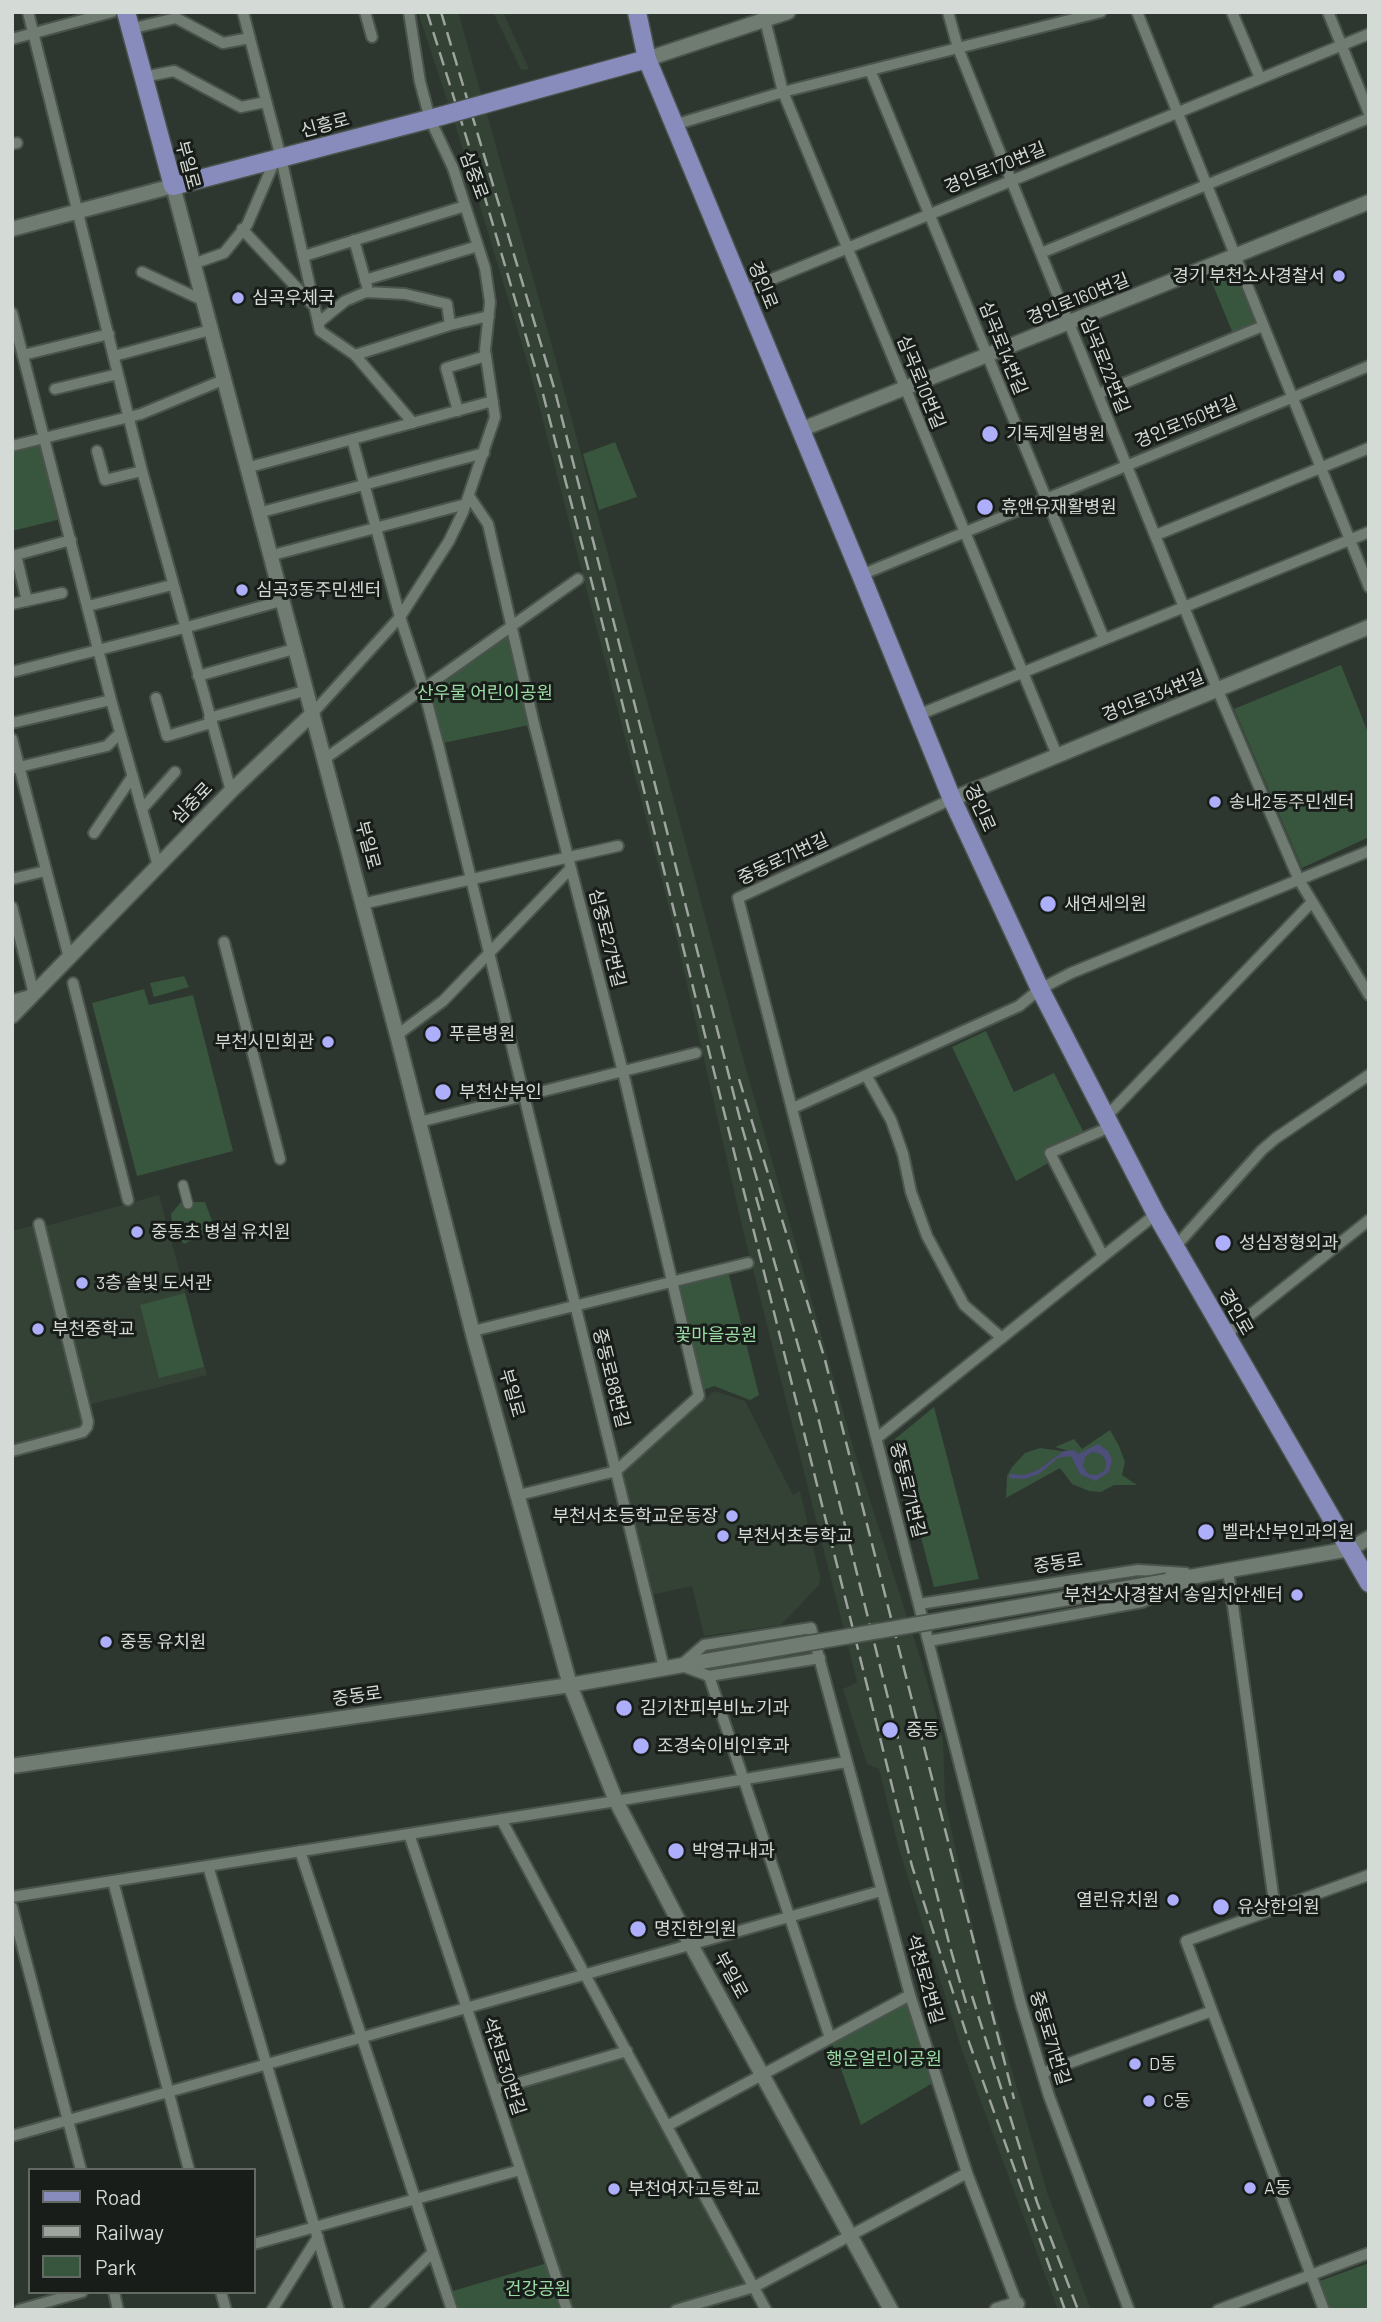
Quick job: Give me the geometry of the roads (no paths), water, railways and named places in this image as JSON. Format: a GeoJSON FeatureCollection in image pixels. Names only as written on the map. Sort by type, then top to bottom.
{"type":"FeatureCollection","features":[{"type":"Feature","properties":{"kind":"main road","name":"경인로"},"geometry":{"type":"LineString","coordinates":[[637,12],[648,59],[674,125],[862,575],[952,799],[1040,989],[1156,1214],[1369,1583]]}},
{"type":"Feature","properties":{"kind":"main road","name":"부일로"},"geometry":{"type":"LineString","coordinates":[[128,20],[173,186]]}},
{"type":"Feature","properties":{"kind":"main road","name":"신흥로"},"geometry":{"type":"LineString","coordinates":[[173,186],[648,59]]}},
{"type":"Feature","properties":{"kind":"street"},"geometry":{"type":"LineString","coordinates":[[28,12],[128,418],[231,791]]}},
{"type":"Feature","properties":{"kind":"street"},"geometry":{"type":"LineString","coordinates":[[12,38],[112,12]]}},
{"type":"Feature","properties":{"kind":"street"},"geometry":{"type":"LineString","coordinates":[[243,12],[320,331],[355,355],[412,423]]}},
{"type":"Feature","properties":{"kind":"street"},"geometry":{"type":"LineString","coordinates":[[365,12],[372,37]]}},
{"type":"Feature","properties":{"kind":"street","name":"심중로"},"geometry":{"type":"LineString","coordinates":[[12,1016],[231,791],[311,715],[400,617],[449,541],[468,500],[495,417],[486,356],[489,316],[485,268],[453,168],[420,82],[409,12]]}},
{"type":"Feature","properties":{"kind":"street"},"geometry":{"type":"LineString","coordinates":[[648,59],[764,15],[788,12]]}},
{"type":"Feature","properties":{"kind":"street","name":"심곡로22번길"},"geometry":{"type":"LineString","coordinates":[[948,12],[958,48],[1011,180],[1218,691],[1298,880],[1369,995]]}},
{"type":"Feature","properties":{"kind":"street"},"geometry":{"type":"LineString","coordinates":[[674,125],[783,92],[1101,12]]}},
{"type":"Feature","properties":{"kind":"street"},"geometry":{"type":"LineString","coordinates":[[1137,12],[1369,587]]}},
{"type":"Feature","properties":{"kind":"street"},"geometry":{"type":"LineString","coordinates":[[1232,12],[1260,78]]}},
{"type":"Feature","properties":{"kind":"street"},"geometry":{"type":"LineString","coordinates":[[1328,12],[1369,113]]}},
{"type":"Feature","properties":{"kind":"street","name":"심곡로10번길"},"geometry":{"type":"LineString","coordinates":[[764,15],[783,92],[1056,755]]}},
{"type":"Feature","properties":{"kind":"street","name":"부일로"},"geometry":{"type":"LineString","coordinates":[[128,20],[176,18],[223,43],[250,38]]}},
{"type":"Feature","properties":{"kind":"street","name":"경인로170번길"},"geometry":{"type":"LineString","coordinates":[[743,291],[1369,34]]}},
{"type":"Feature","properties":{"kind":"street","name":"심곡로14번길"},"geometry":{"type":"LineString","coordinates":[[870,70],[1104,639]]}},
{"type":"Feature","properties":{"kind":"street"},"geometry":{"type":"LineString","coordinates":[[143,77],[174,71],[241,107],[266,102]]}},
{"type":"Feature","properties":{"kind":"street"},"geometry":{"type":"LineString","coordinates":[[1041,253],[1369,118]]}},
{"type":"Feature","properties":{"kind":"street"},"geometry":{"type":"LineString","coordinates":[[193,264],[224,253],[247,225],[278,159]]}},
{"type":"Feature","properties":{"kind":"street","name":"부일로"},"geometry":{"type":"LineString","coordinates":[[173,186],[473,1331],[570,1685],[616,1801],[690,1943],[891,2310]]}},
{"type":"Feature","properties":{"kind":"street","name":"신흥로"},"geometry":{"type":"LineString","coordinates":[[12,229],[173,186]]}},
{"type":"Feature","properties":{"kind":"street","name":"경인로160번길"},"geometry":{"type":"LineString","coordinates":[[800,430],[1369,202]]}},
{"type":"Feature","properties":{"kind":"street"},"geometry":{"type":"LineString","coordinates":[[304,256],[465,206]]}},
{"type":"Feature","properties":{"kind":"street"},"geometry":{"type":"LineString","coordinates":[[242,229],[314,306]]}},
{"type":"Feature","properties":{"kind":"street"},"geometry":{"type":"LineString","coordinates":[[354,240],[368,293]]}},
{"type":"Feature","properties":{"kind":"street"},"geometry":{"type":"LineString","coordinates":[[365,280],[478,246]]}},
{"type":"Feature","properties":{"kind":"street"},"geometry":{"type":"LineString","coordinates":[[142,272],[202,300]]}},
{"type":"Feature","properties":{"kind":"street"},"geometry":{"type":"LineString","coordinates":[[318,323],[345,301],[368,293],[393,293],[447,304],[450,325]]}},
{"type":"Feature","properties":{"kind":"street"},"geometry":{"type":"LineString","coordinates":[[12,313],[111,700],[158,866]]}},
{"type":"Feature","properties":{"kind":"street"},"geometry":{"type":"LineString","coordinates":[[355,355],[450,325],[489,316]]}},
{"type":"Feature","properties":{"kind":"street"},"geometry":{"type":"LineString","coordinates":[[1098,394],[1263,326]]}},
{"type":"Feature","properties":{"kind":"street"},"geometry":{"type":"LineString","coordinates":[[114,356],[210,330]]}},
{"type":"Feature","properties":{"kind":"street"},"geometry":{"type":"LineString","coordinates":[[12,363],[24,357],[109,334]]}},
{"type":"Feature","properties":{"kind":"street"},"geometry":{"type":"LineString","coordinates":[[458,411],[446,368],[486,356]]}},
{"type":"Feature","properties":{"kind":"street","name":"경인로150번길"},"geometry":{"type":"LineString","coordinates":[[862,575],[1369,366]]}},
{"type":"Feature","properties":{"kind":"street"},"geometry":{"type":"LineString","coordinates":[[54,389],[118,374]]}},
{"type":"Feature","properties":{"kind":"street"},"geometry":{"type":"LineString","coordinates":[[12,446],[128,418],[223,380]]}},
{"type":"Feature","properties":{"kind":"street"},"geometry":{"type":"LineString","coordinates":[[246,468],[493,401]]}},
{"type":"Feature","properties":{"kind":"street"},"geometry":{"type":"LineString","coordinates":[[352,439],[400,617]]}},
{"type":"Feature","properties":{"kind":"street"},"geometry":{"type":"LineString","coordinates":[[1156,535],[1369,448]]}},
{"type":"Feature","properties":{"kind":"street"},"geometry":{"type":"LineString","coordinates":[[97,451],[105,480],[142,471]]}},
{"type":"Feature","properties":{"kind":"street"},"geometry":{"type":"LineString","coordinates":[[258,513],[484,453]]}},
{"type":"Feature","properties":{"kind":"street"},"geometry":{"type":"LineString","coordinates":[[269,555],[468,500]]}},
{"type":"Feature","properties":{"kind":"street","name":"심중로27번길"},"geometry":{"type":"LineString","coordinates":[[468,500],[488,524],[534,724],[622,1072],[699,1394],[616,1471]]}},
{"type":"Feature","properties":{"kind":"street"},"geometry":{"type":"LineString","coordinates":[[918,715],[1369,532]]}},
{"type":"Feature","properties":{"kind":"street"},"geometry":{"type":"LineString","coordinates":[[27,601],[16,555],[71,540]]}},
{"type":"Feature","properties":{"kind":"street"},"geometry":{"type":"LineString","coordinates":[[323,760],[578,579]]}},
{"type":"Feature","properties":{"kind":"street"},"geometry":{"type":"LineString","coordinates":[[88,606],[172,585]]}},
{"type":"Feature","properties":{"kind":"street"},"geometry":{"type":"LineString","coordinates":[[12,604],[62,593]]}},
{"type":"Feature","properties":{"kind":"street"},"geometry":{"type":"LineString","coordinates":[[12,672],[281,601]]}},
{"type":"Feature","properties":{"kind":"street","name":"중동로88번길"},"geometry":{"type":"LineString","coordinates":[[400,617],[423,687],[472,879],[664,1668]]}},
{"type":"Feature","properties":{"kind":"street","name":"경인로134번길"},"geometry":{"type":"LineString","coordinates":[[952,799],[1369,627]]}},
{"type":"Feature","properties":{"kind":"street"},"geometry":{"type":"LineString","coordinates":[[198,676],[293,649]]}},
{"type":"Feature","properties":{"kind":"street"},"geometry":{"type":"LineString","coordinates":[[156,698],[167,736],[304,691]]}},
{"type":"Feature","properties":{"kind":"street"},"geometry":{"type":"LineString","coordinates":[[12,723],[111,700]]}},
{"type":"Feature","properties":{"kind":"street"},"geometry":{"type":"LineString","coordinates":[[16,768],[107,746],[120,733]]}},
{"type":"Feature","properties":{"kind":"street"},"geometry":{"type":"LineString","coordinates":[[12,739],[16,768],[69,958]]}},
{"type":"Feature","properties":{"kind":"street"},"geometry":{"type":"LineString","coordinates":[[143,808],[175,772]]}},
{"type":"Feature","properties":{"kind":"street"},"geometry":{"type":"LineString","coordinates":[[94,833],[132,777]]}},
{"type":"Feature","properties":{"kind":"street","name":"중동로71번길"},"geometry":{"type":"LineString","coordinates":[[952,799],[738,898],[1021,2004],[1042,2073],[1129,2310]]}},
{"type":"Feature","properties":{"kind":"street"},"geometry":{"type":"LineString","coordinates":[[362,904],[472,879],[570,863],[618,846]]}},
{"type":"Feature","properties":{"kind":"street"},"geometry":{"type":"LineString","coordinates":[[793,1108],[1019,1006],[1040,989],[1071,973],[1369,851]]}},
{"type":"Feature","properties":{"kind":"street"},"geometry":{"type":"LineString","coordinates":[[397,1035],[443,1001],[570,863]]}},
{"type":"Feature","properties":{"kind":"street"},"geometry":{"type":"LineString","coordinates":[[12,879],[45,871]]}},
{"type":"Feature","properties":{"kind":"street"},"geometry":{"type":"LineString","coordinates":[[1103,1256],[1050,1153],[1107,1122],[1312,902]]}},
{"type":"Feature","properties":{"kind":"street"},"geometry":{"type":"LineString","coordinates":[[12,907],[34,994],[12,1000]]}},
{"type":"Feature","properties":{"kind":"street"},"geometry":{"type":"LineString","coordinates":[[224,942],[280,1159]]}},
{"type":"Feature","properties":{"kind":"street"},"geometry":{"type":"LineString","coordinates":[[73,983],[128,1200]]}},
{"type":"Feature","properties":{"kind":"street"},"geometry":{"type":"LineString","coordinates":[[419,1122],[696,1053]]}},
{"type":"Feature","properties":{"kind":"street"},"geometry":{"type":"LineString","coordinates":[[866,1075],[891,1119],[911,1192],[933,1248],[964,1306],[1002,1338]]}},
{"type":"Feature","properties":{"kind":"street"},"geometry":{"type":"LineString","coordinates":[[1175,1247],[1269,1144],[1369,1075]]}},
{"type":"Feature","properties":{"kind":"street"},"geometry":{"type":"LineString","coordinates":[[183,1185],[188,1204]]}},
{"type":"Feature","properties":{"kind":"street"},"geometry":{"type":"LineString","coordinates":[[877,1438],[1156,1214]]}},
{"type":"Feature","properties":{"kind":"street"},"geometry":{"type":"LineString","coordinates":[[1225,1335],[1369,1220]]}},
{"type":"Feature","properties":{"kind":"street"},"geometry":{"type":"LineString","coordinates":[[12,1451],[83,1432],[88,1427],[39,1224]]}},
{"type":"Feature","properties":{"kind":"street"},"geometry":{"type":"LineString","coordinates":[[473,1331],[748,1263]]}},
{"type":"Feature","properties":{"kind":"street"},"geometry":{"type":"LineString","coordinates":[[519,1495],[616,1471]]}},
{"type":"Feature","properties":{"kind":"street","name":"중동로"},"geometry":{"type":"LineString","coordinates":[[12,1766],[570,1685],[664,1668],[708,1668],[1350,1549],[1369,1538]]}},
{"type":"Feature","properties":{"kind":"street","name":"중동로"},"geometry":{"type":"LineString","coordinates":[[919,1604],[1138,1570],[1203,1575]]}},
{"type":"Feature","properties":{"kind":"street"},"geometry":{"type":"LineString","coordinates":[[1228,1570],[1275,1909]]}},
{"type":"Feature","properties":{"kind":"street","name":"중동로"},"geometry":{"type":"LineString","coordinates":[[929,1641],[1142,1602],[1203,1575]]}},
{"type":"Feature","properties":{"kind":"street","name":"석천로2번길"},"geometry":{"type":"LineString","coordinates":[[680,1666],[704,1645],[811,1628],[910,1996],[967,2173],[1017,2304]]}},
{"type":"Feature","properties":{"kind":"street"},"geometry":{"type":"LineString","coordinates":[[820,1658],[708,1668],[830,2038]]}},
{"type":"Feature","properties":{"kind":"street"},"geometry":{"type":"LineString","coordinates":[[12,1897],[846,1762]]}},
{"type":"Feature","properties":{"kind":"street"},"geometry":{"type":"LineString","coordinates":[[501,1819],[766,2310]]}},
{"type":"Feature","properties":{"kind":"street","name":"석천로30번길"},"geometry":{"type":"LineString","coordinates":[[409,1834],[567,2310]]}},
{"type":"Feature","properties":{"kind":"street"},"geometry":{"type":"LineString","coordinates":[[300,1851],[452,2310]]}},
{"type":"Feature","properties":{"kind":"street"},"geometry":{"type":"LineString","coordinates":[[208,1866],[339,2310]]}},
{"type":"Feature","properties":{"kind":"street"},"geometry":{"type":"LineString","coordinates":[[1324,2310],[1186,1941],[1369,1875]]}},
{"type":"Feature","properties":{"kind":"street"},"geometry":{"type":"LineString","coordinates":[[113,1881],[188,2168]]}},
{"type":"Feature","properties":{"kind":"street"},"geometry":{"type":"LineString","coordinates":[[12,2136],[881,1891]]}},
{"type":"Feature","properties":{"kind":"street"},"geometry":{"type":"LineString","coordinates":[[12,1907],[80,2168]]}},
{"type":"Feature","properties":{"kind":"street"},"geometry":{"type":"LineString","coordinates":[[667,2126],[910,1996]]}},
{"type":"Feature","properties":{"kind":"street"},"geometry":{"type":"LineString","coordinates":[[1042,2073],[1212,2011]]}},
{"type":"Feature","properties":{"kind":"street"},"geometry":{"type":"LineString","coordinates":[[494,2090],[627,2051]]}},
{"type":"Feature","properties":{"kind":"street"},"geometry":{"type":"LineString","coordinates":[[256,2244],[316,2232],[415,2199],[520,2170]]}},
{"type":"Feature","properties":{"kind":"street"},"geometry":{"type":"LineString","coordinates":[[676,2310],[754,2287],[967,2173]]}},
{"type":"Feature","properties":{"kind":"street"},"geometry":{"type":"LineString","coordinates":[[272,2310],[316,2232]]}},
{"type":"Feature","properties":{"kind":"street"},"geometry":{"type":"LineString","coordinates":[[375,2310],[433,2252]]}},
{"type":"Feature","properties":{"kind":"street"},"geometry":{"type":"LineString","coordinates":[[1218,2310],[1369,2253]]}},
{"type":"Feature","properties":{"kind":"street"},"geometry":{"type":"LineString","coordinates":[[19,2310],[75,2294]]}},
{"type":"Feature","properties":{"kind":"street"},"geometry":{"type":"LineString","coordinates":[[997,2310],[1017,2304]]}},
{"type":"Feature","properties":{"kind":"water"},"geometry":{"type":"Polygon","coordinates":[[[1098,1444],[1108,1451],[1112,1460],[1109,1472],[1095,1481],[1080,1474],[1071,1456],[1058,1458],[1039,1474],[1025,1479],[1009,1478],[1010,1474],[1024,1475],[1038,1470],[1064,1451],[1074,1450],[1078,1454],[1098,1444]],[[1092,1452],[1085,1457],[1083,1466],[1088,1474],[1097,1475],[1105,1470],[1106,1461],[1101,1454],[1092,1452]]]}},
{"type":"Feature","properties":{"kind":"railway"},"geometry":{"type":"LineString","coordinates":[[427,12],[543,394],[912,1866],[970,2045],[1065,2310]]}},
{"type":"Feature","properties":{"kind":"railway"},"geometry":{"type":"LineString","coordinates":[[441,12],[555,391],[742,1127],[764,1204]]}},
{"type":"Feature","properties":{"kind":"railway"},"geometry":{"type":"LineString","coordinates":[[739,1079],[825,1360],[1014,2099]]}},
{"type":"Feature","properties":{"kind":"railway"},"geometry":{"type":"LineString","coordinates":[[756,1197],[816,1409],[968,2010]]}},
{"type":"Feature","properties":{"kind":"railway"},"geometry":{"type":"LineString","coordinates":[[972,1996],[1037,2202],[1078,2310]]}},
{"type":"Feature","properties":{"kind":"place","name":"경기 부천소사경찰서"},"geometry":{"type":"Point","coordinates":[1339,276]}},
{"type":"Feature","properties":{"kind":"place","name":"심곡우체국"},"geometry":{"type":"Point","coordinates":[238,298]}},
{"type":"Feature","properties":{"kind":"place","name":"기독제일병원"},"geometry":{"type":"Point","coordinates":[990,434]}},
{"type":"Feature","properties":{"kind":"place","name":"휴앤유재활병원"},"geometry":{"type":"Point","coordinates":[985,507]}},
{"type":"Feature","properties":{"kind":"place","name":"심곡3동주민센터"},"geometry":{"type":"Point","coordinates":[242,590]}},
{"type":"Feature","properties":{"kind":"place","name":"송내2동주민센터"},"geometry":{"type":"Point","coordinates":[1215,802]}},
{"type":"Feature","properties":{"kind":"place","name":"새연세의원"},"geometry":{"type":"Point","coordinates":[1048,904]}},
{"type":"Feature","properties":{"kind":"place","name":"푸른병원"},"geometry":{"type":"Point","coordinates":[433,1034]}},
{"type":"Feature","properties":{"kind":"place","name":"부천시민회관"},"geometry":{"type":"Point","coordinates":[328,1042]}},
{"type":"Feature","properties":{"kind":"place","name":"부천산부인"},"geometry":{"type":"Point","coordinates":[443,1092]}},
{"type":"Feature","properties":{"kind":"place","name":"중동초 병설 유치원"},"geometry":{"type":"Point","coordinates":[137,1232]}},
{"type":"Feature","properties":{"kind":"place","name":"성심정형외과"},"geometry":{"type":"Point","coordinates":[1223,1243]}},
{"type":"Feature","properties":{"kind":"place","name":"3층 솔빛 도서관"},"geometry":{"type":"Point","coordinates":[82,1283]}},
{"type":"Feature","properties":{"kind":"place","name":"부천중학교"},"geometry":{"type":"Point","coordinates":[38,1329]}},
{"type":"Feature","properties":{"kind":"place","name":"부천서초등학교운동장"},"geometry":{"type":"Point","coordinates":[732,1516]}},
{"type":"Feature","properties":{"kind":"place","name":"벨라산부인과의원"},"geometry":{"type":"Point","coordinates":[1206,1532]}},
{"type":"Feature","properties":{"kind":"place","name":"부천서초등학교"},"geometry":{"type":"Point","coordinates":[723,1536]}},
{"type":"Feature","properties":{"kind":"place","name":"부천소사경찰서 송일치안센터"},"geometry":{"type":"Point","coordinates":[1297,1595]}},
{"type":"Feature","properties":{"kind":"place","name":"중동 유치원"},"geometry":{"type":"Point","coordinates":[106,1642]}},
{"type":"Feature","properties":{"kind":"place","name":"김기찬피부비뇨기과"},"geometry":{"type":"Point","coordinates":[624,1708]}},
{"type":"Feature","properties":{"kind":"place","name":"중동"},"geometry":{"type":"Point","coordinates":[890,1730]}},
{"type":"Feature","properties":{"kind":"place","name":"조경숙이비인후과"},"geometry":{"type":"Point","coordinates":[641,1746]}},
{"type":"Feature","properties":{"kind":"place","name":"박영규내과"},"geometry":{"type":"Point","coordinates":[676,1851]}},
{"type":"Feature","properties":{"kind":"place","name":"열린유치원"},"geometry":{"type":"Point","coordinates":[1173,1900]}},
{"type":"Feature","properties":{"kind":"place","name":"유상한의원"},"geometry":{"type":"Point","coordinates":[1221,1907]}},
{"type":"Feature","properties":{"kind":"place","name":"명진한의원"},"geometry":{"type":"Point","coordinates":[638,1929]}},
{"type":"Feature","properties":{"kind":"place","name":"D동"},"geometry":{"type":"Point","coordinates":[1135,2064]}},
{"type":"Feature","properties":{"kind":"place","name":"C동"},"geometry":{"type":"Point","coordinates":[1149,2101]}},
{"type":"Feature","properties":{"kind":"place","name":"A동"},"geometry":{"type":"Point","coordinates":[1250,2188]}},
{"type":"Feature","properties":{"kind":"place","name":"부천여자고등학교"},"geometry":{"type":"Point","coordinates":[614,2189]}},
{"type":"Feature","properties":{"kind":"park label","name":"산우물 어린이공원"},"geometry":{"type":"Point","coordinates":[485,693]}},
{"type":"Feature","properties":{"kind":"park label","name":"꽃마을공원"},"geometry":{"type":"Point","coordinates":[716,1335]}},
{"type":"Feature","properties":{"kind":"park label","name":"행운얼린이공원"},"geometry":{"type":"Point","coordinates":[884,2059]}},
{"type":"Feature","properties":{"kind":"park label","name":"건강공원"},"geometry":{"type":"Point","coordinates":[538,2289]}}]}
